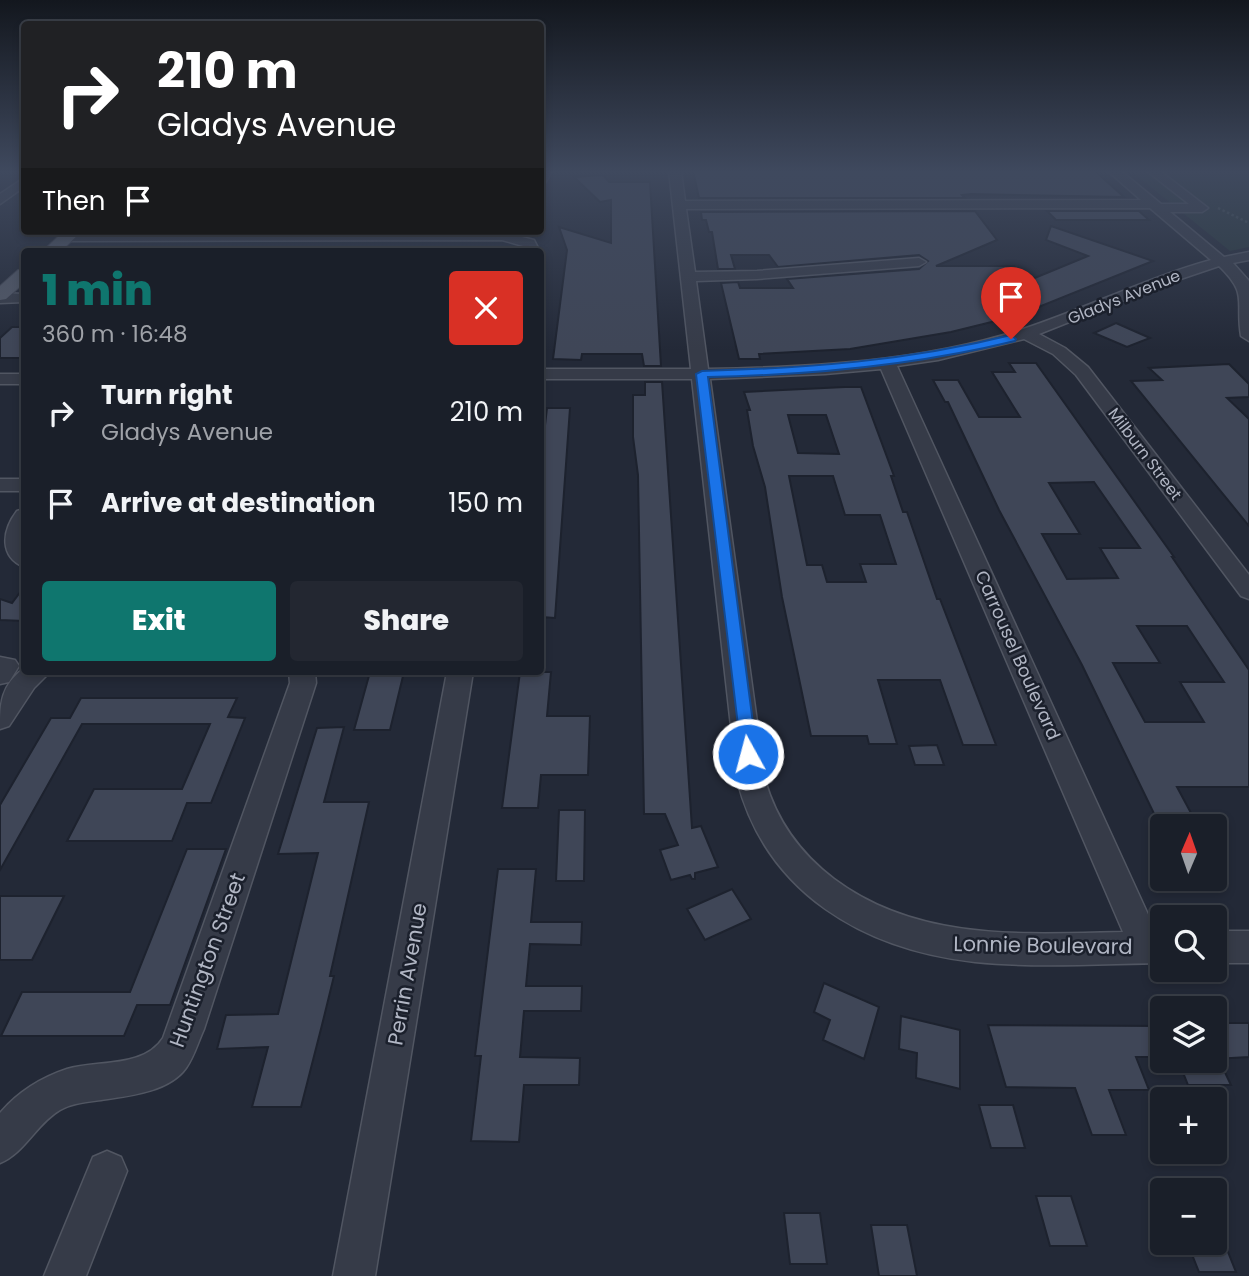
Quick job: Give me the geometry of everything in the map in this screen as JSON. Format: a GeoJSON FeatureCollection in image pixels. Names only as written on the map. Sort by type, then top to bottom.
{"type":"FeatureCollection","features":[{"type":"Feature","properties":{"kind":"main road"},"geometry":{"type":"LineString","coordinates":[[55,248],[70,235]]}},
{"type":"Feature","properties":{"kind":"main road"},"geometry":{"type":"LineString","coordinates":[[0,297],[21,277]]}},
{"type":"Feature","properties":{"kind":"street","name":"Lonnie Boulevard"},"geometry":{"type":"LineString","coordinates":[[682,231],[755,799],[765,824],[791,860],[820,889],[848,908],[898,933],[970,947],[1150,947]]}},
{"type":"Feature","properties":{"kind":"street"},"geometry":{"type":"LineString","coordinates":[[1185,231],[1239,277],[1249,298]]}},
{"type":"Feature","properties":{"kind":"street"},"geometry":{"type":"LineString","coordinates":[[406,235],[494,236],[523,240],[532,248]]}},
{"type":"Feature","properties":{"kind":"street","name":"Gladys Avenue"},"geometry":{"type":"LineString","coordinates":[[544,374],[802,372],[887,363],[959,351],[1027,334],[1071,319],[1170,276],[1249,256]]}},
{"type":"Feature","properties":{"kind":"street"},"geometry":{"type":"LineString","coordinates":[[688,276],[757,275],[919,262]]}},
{"type":"Feature","properties":{"kind":"street"},"geometry":{"type":"LineString","coordinates":[[0,297],[21,298]]}},
{"type":"Feature","properties":{"kind":"street"},"geometry":{"type":"LineString","coordinates":[[1249,304],[1246,319],[1249,336]]}},
{"type":"Feature","properties":{"kind":"street","name":"Milburn Street"},"geometry":{"type":"LineString","coordinates":[[1027,334],[1059,351],[1082,371],[1249,591]]}},
{"type":"Feature","properties":{"kind":"street","name":"Carrousel Boulevard"},"geometry":{"type":"LineString","coordinates":[[887,363],[1150,938]]}},
{"type":"Feature","properties":{"kind":"street"},"geometry":{"type":"LineString","coordinates":[[0,379],[21,379]]}},
{"type":"Feature","properties":{"kind":"street"},"geometry":{"type":"LineString","coordinates":[[0,485],[21,485]]}},
{"type":"Feature","properties":{"kind":"street"},"geometry":{"type":"LineString","coordinates":[[18,556],[10,535],[21,519]]}},
{"type":"Feature","properties":{"kind":"street"},"geometry":{"type":"LineString","coordinates":[[0,666],[6,666],[0,675]]}},
{"type":"Feature","properties":{"kind":"street"},"geometry":{"type":"LineString","coordinates":[[0,719],[25,681],[33,675]]}},
{"type":"Feature","properties":{"kind":"street","name":"Huntington Street"},"geometry":{"type":"LineString","coordinates":[[0,1144],[25,1111],[54,1093],[87,1081],[149,1073],[170,1060],[186,1029],[303,683],[302,675]]}},
{"type":"Feature","properties":{"kind":"street","name":"Perrin Avenue"},"geometry":{"type":"LineString","coordinates":[[354,1276],[459,675]]}},
{"type":"Feature","properties":{"kind":"street"},"geometry":{"type":"LineString","coordinates":[[1227,947],[1249,947]]}},
{"type":"Feature","properties":{"kind":"street"},"geometry":{"type":"LineString","coordinates":[[65,1276],[107,1171]]}},
{"type":"Feature","properties":{"kind":"shaded area"},"geometry":{"type":"Polygon","coordinates":[[[1205,231],[1249,231],[1249,247],[1230,251],[1205,231]]]}},
{"type":"Feature","properties":{"kind":"building"},"geometry":{"type":"Polygon","coordinates":[[[560,231],[571,231],[611,243],[611,231],[653,231],[661,366],[644,366],[642,354],[582,354],[581,360],[553,359],[567,250],[560,231]]]}},
{"type":"Feature","properties":{"kind":"building"},"geometry":{"type":"Polygon","coordinates":[[[990,231],[997,240],[936,266],[1014,266],[1025,282],[1088,256],[1046,240],[1049,231],[1064,231],[1153,261],[1016,316],[951,332],[850,349],[759,354],[760,359],[739,359],[721,283],[738,282],[740,288],[793,288],[787,279],[919,269],[928,261],[919,255],[778,267],[769,255],[731,255],[735,269],[718,269],[712,232],[709,232],[990,231]]]}},
{"type":"Feature","properties":{"kind":"building"},"geometry":{"type":"Polygon","coordinates":[[[1116,323],[1150,338],[1127,347],[1094,333],[1116,323]]]}},
{"type":"Feature","properties":{"kind":"building"},"geometry":{"type":"Polygon","coordinates":[[[12,327],[21,327],[21,358],[0,358],[0,338],[12,327]]]}},
{"type":"Feature","properties":{"kind":"building"},"geometry":{"type":"Polygon","coordinates":[[[1009,363],[1036,363],[1174,557],[1249,670],[1249,787],[1177,787],[1192,814],[1154,814],[1082,665],[999,510],[948,402],[945,402],[933,380],[958,380],[979,417],[1020,417],[992,372],[1015,372],[1009,363]],[[1094,482],[1049,483],[1080,534],[1042,534],[1067,579],[1118,578],[1100,548],[1140,548],[1094,482]],[[1137,626],[1160,663],[1113,663],[1145,722],[1204,722],[1180,682],[1224,682],[1187,626],[1137,626]]]}},
{"type":"Feature","properties":{"kind":"building"},"geometry":{"type":"Polygon","coordinates":[[[1229,364],[1249,384],[1249,397],[1227,398],[1249,419],[1249,526],[1131,381],[1162,380],[1149,368],[1229,364]]]}},
{"type":"Feature","properties":{"kind":"building"},"geometry":{"type":"Polygon","coordinates":[[[645,382],[662,382],[692,828],[701,826],[718,867],[695,873],[695,879],[690,875],[671,880],[660,850],[678,845],[665,814],[644,814],[638,475],[633,437],[633,395],[645,395],[645,382]]]}},
{"type":"Feature","properties":{"kind":"building"},"geometry":{"type":"Polygon","coordinates":[[[861,387],[894,476],[891,476],[903,512],[907,512],[937,599],[940,599],[996,745],[963,745],[940,680],[878,680],[897,744],[869,744],[867,736],[811,736],[782,597],[765,487],[753,446],[747,410],[750,410],[744,392],[861,387]],[[788,415],[798,453],[839,454],[826,415],[788,415]],[[789,476],[807,565],[822,565],[827,582],[866,582],[860,564],[896,564],[880,515],[845,515],[833,476],[789,476]]]}},
{"type":"Feature","properties":{"kind":"building"},"geometry":{"type":"Polygon","coordinates":[[[547,408],[570,408],[555,618],[544,617],[544,434],[547,408]]]}},
{"type":"Feature","properties":{"kind":"building"},"geometry":{"type":"Polygon","coordinates":[[[21,591],[21,621],[0,620],[0,599],[12,603],[21,591]]]}},
{"type":"Feature","properties":{"kind":"building"},"geometry":{"type":"Polygon","coordinates":[[[544,672],[551,672],[547,716],[590,716],[588,775],[541,775],[538,808],[502,808],[520,675],[544,675],[544,672]]]}},
{"type":"Feature","properties":{"kind":"building"},"geometry":{"type":"Polygon","coordinates":[[[369,675],[403,675],[390,730],[354,730],[369,675]]]}},
{"type":"Feature","properties":{"kind":"building"},"geometry":{"type":"Polygon","coordinates":[[[81,698],[237,698],[228,717],[245,718],[211,803],[187,803],[172,841],[67,841],[94,789],[182,789],[210,724],[82,724],[0,870],[0,805],[51,718],[70,718],[81,698]]]}},
{"type":"Feature","properties":{"kind":"building"},"geometry":{"type":"Polygon","coordinates":[[[344,727],[324,802],[369,802],[330,976],[334,976],[301,1107],[252,1107],[268,1047],[217,1049],[226,1015],[278,1014],[318,853],[278,854],[317,728],[344,727]]]}},
{"type":"Feature","properties":{"kind":"building"},"geometry":{"type":"Polygon","coordinates":[[[937,745],[944,765],[915,765],[909,746],[937,745]]]}},
{"type":"Feature","properties":{"kind":"building"},"geometry":{"type":"Polygon","coordinates":[[[559,810],[585,810],[584,881],[556,881],[559,810]]]}},
{"type":"Feature","properties":{"kind":"building"},"geometry":{"type":"Polygon","coordinates":[[[187,849],[226,849],[170,1005],[137,1005],[124,1036],[1,1036],[22,992],[130,992],[187,849]]]}},
{"type":"Feature","properties":{"kind":"building"},"geometry":{"type":"Polygon","coordinates":[[[498,869],[536,869],[531,922],[582,922],[581,945],[530,944],[526,986],[582,986],[581,1011],[524,1011],[520,1057],[580,1058],[579,1085],[524,1085],[519,1142],[471,1141],[481,1056],[475,1056],[498,869]]]}},
{"type":"Feature","properties":{"kind":"building"},"geometry":{"type":"Polygon","coordinates":[[[732,889],[751,919],[705,940],[687,909],[732,889]]]}},
{"type":"Feature","properties":{"kind":"building"},"geometry":{"type":"Polygon","coordinates":[[[0,896],[64,896],[32,960],[0,960],[0,896]]]}},
{"type":"Feature","properties":{"kind":"building"},"geometry":{"type":"Polygon","coordinates":[[[824,983],[879,1007],[864,1059],[823,1040],[830,1020],[814,1012],[824,983]]]}},
{"type":"Feature","properties":{"kind":"building"},"geometry":{"type":"Polygon","coordinates":[[[901,1016],[960,1030],[960,1089],[916,1078],[917,1053],[899,1049],[901,1016]]]}},
{"type":"Feature","properties":{"kind":"building"},"geometry":{"type":"Polygon","coordinates":[[[1227,1023],[1249,1023],[1249,1057],[1227,1058],[1227,1023]]]}},
{"type":"Feature","properties":{"kind":"building"},"geometry":{"type":"Polygon","coordinates":[[[988,1025],[1150,1026],[1150,1057],[1136,1057],[1149,1090],[1109,1090],[1126,1135],[1092,1135],[1075,1088],[1006,1087],[988,1025]]]}},
{"type":"Feature","properties":{"kind":"building"},"geometry":{"type":"Polygon","coordinates":[[[1183,1073],[1225,1073],[1231,1085],[1188,1085],[1183,1073]]]}},
{"type":"Feature","properties":{"kind":"building"},"geometry":{"type":"Polygon","coordinates":[[[979,1105],[1013,1105],[1025,1148],[991,1148],[979,1105]]]}},
{"type":"Feature","properties":{"kind":"building"},"geometry":{"type":"Polygon","coordinates":[[[1036,1196],[1071,1196],[1087,1246],[1050,1246],[1036,1196]]]}},
{"type":"Feature","properties":{"kind":"building"},"geometry":{"type":"Polygon","coordinates":[[[784,1213],[820,1213],[827,1264],[790,1264],[784,1213]]]}},
{"type":"Feature","properties":{"kind":"building"},"geometry":{"type":"Polygon","coordinates":[[[871,1225],[907,1225],[917,1276],[879,1276],[871,1225]]]}},
{"type":"Feature","properties":{"kind":"building"},"geometry":{"type":"Polygon","coordinates":[[[1227,1250],[1236,1272],[1199,1272],[1192,1255],[1227,1255],[1227,1250]]]}},
{"type":"Feature","properties":{"kind":"route"},"geometry":{"type":"LineString","coordinates":[[748,754],[702,374],[802,372],[867,366],[959,351],[1011,339]]}}]}
